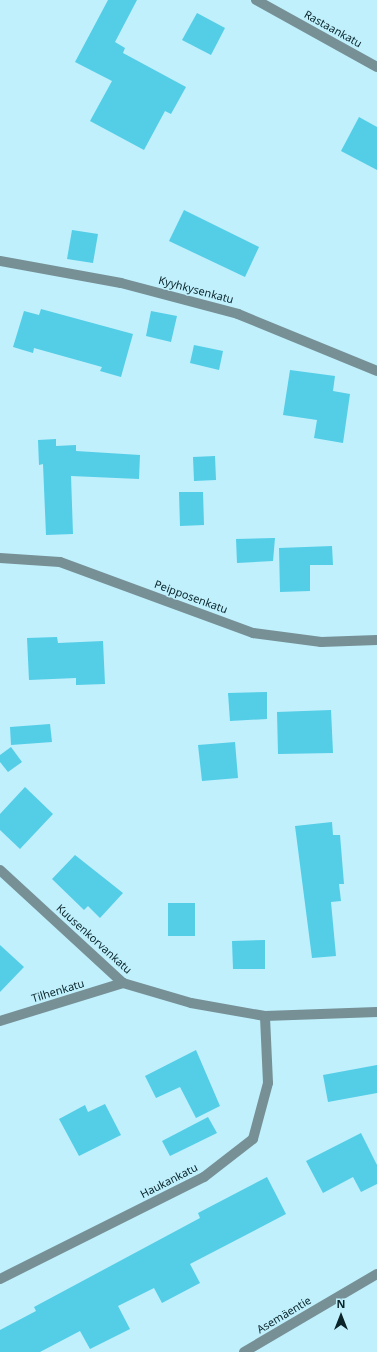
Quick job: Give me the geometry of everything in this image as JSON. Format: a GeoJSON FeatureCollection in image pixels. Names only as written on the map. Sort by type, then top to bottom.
{"type":"FeatureCollection","features":[{"type":"Feature","properties":{"kind":"street","name":"Rastaankatu"},"geometry":{"type":"LineString","coordinates":[[256,0],[377,67]]}},
{"type":"Feature","properties":{"kind":"street","name":"Kyyhkysenkatu"},"geometry":{"type":"LineString","coordinates":[[0,262],[121,283],[238,314],[377,371]]}},
{"type":"Feature","properties":{"kind":"street","name":"Peipposenkatu"},"geometry":{"type":"LineString","coordinates":[[0,558],[60,562],[253,633],[321,642],[377,640]]}},
{"type":"Feature","properties":{"kind":"street","name":"Kuusenkorvankatu"},"geometry":{"type":"LineString","coordinates":[[0,870],[123,983],[191,1003],[265,1016],[377,1012]]}},
{"type":"Feature","properties":{"kind":"street","name":"Tilhenkatu"},"geometry":{"type":"LineString","coordinates":[[0,1021],[123,983]]}},
{"type":"Feature","properties":{"kind":"street","name":"Haukankatu"},"geometry":{"type":"LineString","coordinates":[[0,1279],[204,1177],[253,1139],[268,1083],[265,1016]]}},
{"type":"Feature","properties":{"kind":"street","name":"Asemäentie"},"geometry":{"type":"LineString","coordinates":[[244,1352],[377,1274]]}},
{"type":"Feature","properties":{"kind":"building"},"geometry":{"type":"Polygon","coordinates":[[[108,0],[137,0],[115,42],[125,48],[123,53],[186,87],[171,114],[165,111],[144,150],[90,121],[112,81],[75,62],[108,0]]]}},
{"type":"Feature","properties":{"kind":"building"},"geometry":{"type":"Polygon","coordinates":[[[197,13],[225,28],[211,55],[182,40],[197,13]]]}},
{"type":"Feature","properties":{"kind":"building"},"geometry":{"type":"Polygon","coordinates":[[[359,117],[377,127],[377,170],[341,151],[359,117]]]}},
{"type":"Feature","properties":{"kind":"building"},"geometry":{"type":"Polygon","coordinates":[[[184,210],[259,247],[245,277],[169,241],[184,210]]]}},
{"type":"Feature","properties":{"kind":"building"},"geometry":{"type":"Polygon","coordinates":[[[72,230],[98,234],[93,263],[67,259],[72,230]]]}},
{"type":"Feature","properties":{"kind":"building"},"geometry":{"type":"Polygon","coordinates":[[[41,309],[133,334],[121,377],[100,371],[102,367],[34,348],[33,353],[13,347],[24,311],[39,315],[41,309]]]}},
{"type":"Feature","properties":{"kind":"building"},"geometry":{"type":"Polygon","coordinates":[[[151,311],[177,316],[171,342],[146,336],[151,311]]]}},
{"type":"Feature","properties":{"kind":"building"},"geometry":{"type":"Polygon","coordinates":[[[194,345],[223,351],[219,370],[190,363],[194,345]]]}},
{"type":"Feature","properties":{"kind":"building"},"geometry":{"type":"Polygon","coordinates":[[[290,370],[335,376],[333,391],[350,394],[343,443],[314,438],[317,420],[283,415],[290,370]]]}},
{"type":"Feature","properties":{"kind":"building"},"geometry":{"type":"Polygon","coordinates":[[[56,439],[56,446],[76,445],[76,451],[140,455],[139,479],[71,476],[73,534],[46,535],[43,464],[39,465],[38,440],[56,439]]]}},
{"type":"Feature","properties":{"kind":"building"},"geometry":{"type":"Polygon","coordinates":[[[215,456],[216,480],[194,481],[193,457],[215,456]]]}},
{"type":"Feature","properties":{"kind":"building"},"geometry":{"type":"Polygon","coordinates":[[[179,492],[203,492],[204,525],[180,526],[179,492]]]}},
{"type":"Feature","properties":{"kind":"building"},"geometry":{"type":"Polygon","coordinates":[[[275,538],[273,561],[237,563],[236,539],[275,538]]]}},
{"type":"Feature","properties":{"kind":"building"},"geometry":{"type":"Polygon","coordinates":[[[332,546],[333,565],[310,565],[310,591],[280,592],[279,548],[332,546]]]}},
{"type":"Feature","properties":{"kind":"building"},"geometry":{"type":"Polygon","coordinates":[[[57,637],[58,643],[103,641],[105,684],[76,685],[76,678],[29,680],[27,638],[57,637]]]}},
{"type":"Feature","properties":{"kind":"building"},"geometry":{"type":"Polygon","coordinates":[[[267,692],[267,719],[230,721],[228,693],[267,692]]]}},
{"type":"Feature","properties":{"kind":"building"},"geometry":{"type":"Polygon","coordinates":[[[331,710],[333,753],[278,754],[277,712],[331,710]]]}},
{"type":"Feature","properties":{"kind":"building"},"geometry":{"type":"Polygon","coordinates":[[[50,724],[52,742],[11,745],[10,727],[50,724]]]}},
{"type":"Feature","properties":{"kind":"building"},"geometry":{"type":"Polygon","coordinates":[[[235,742],[238,778],[202,781],[198,745],[235,742]]]}},
{"type":"Feature","properties":{"kind":"building"},"geometry":{"type":"Polygon","coordinates":[[[11,747],[22,762],[8,772],[0,762],[0,755],[11,747]]]}},
{"type":"Feature","properties":{"kind":"building"},"geometry":{"type":"Polygon","coordinates":[[[25,787],[53,814],[20,849],[0,830],[0,814],[25,787]]]}},
{"type":"Feature","properties":{"kind":"building"},"geometry":{"type":"Polygon","coordinates":[[[332,822],[333,835],[340,835],[344,884],[339,884],[341,901],[331,902],[336,956],[312,958],[295,826],[332,822]]]}},
{"type":"Feature","properties":{"kind":"building"},"geometry":{"type":"Polygon","coordinates":[[[75,855],[123,893],[100,918],[88,906],[84,910],[52,879],[75,855]]]}},
{"type":"Feature","properties":{"kind":"building"},"geometry":{"type":"Polygon","coordinates":[[[168,903],[195,903],[195,936],[168,936],[168,903]]]}},
{"type":"Feature","properties":{"kind":"building"},"geometry":{"type":"Polygon","coordinates":[[[265,940],[265,969],[233,969],[232,941],[265,940]]]}},
{"type":"Feature","properties":{"kind":"building"},"geometry":{"type":"Polygon","coordinates":[[[0,945],[24,967],[0,992],[0,945]]]}},
{"type":"Feature","properties":{"kind":"building"},"geometry":{"type":"Polygon","coordinates":[[[196,1050],[220,1106],[196,1118],[180,1087],[156,1098],[145,1076],[196,1050]]]}},
{"type":"Feature","properties":{"kind":"building"},"geometry":{"type":"Polygon","coordinates":[[[377,1065],[377,1093],[328,1102],[323,1075],[377,1065]]]}},
{"type":"Feature","properties":{"kind":"building"},"geometry":{"type":"Polygon","coordinates":[[[105,1104],[121,1135],[79,1156],[59,1119],[85,1105],[88,1112],[105,1104]]]}},
{"type":"Feature","properties":{"kind":"building"},"geometry":{"type":"Polygon","coordinates":[[[208,1117],[217,1133],[170,1156],[162,1141],[208,1117]]]}},
{"type":"Feature","properties":{"kind":"building"},"geometry":{"type":"Polygon","coordinates":[[[361,1133],[377,1165],[377,1184],[361,1192],[353,1177],[323,1193],[306,1161],[361,1133]]]}},
{"type":"Feature","properties":{"kind":"building"},"geometry":{"type":"Polygon","coordinates":[[[267,1177],[286,1214],[190,1264],[200,1283],[162,1303],[154,1288],[118,1306],[130,1329],[90,1349],[80,1331],[40,1352],[0,1352],[0,1330],[36,1311],[34,1307],[200,1218],[198,1213],[267,1177]]]}}]}
